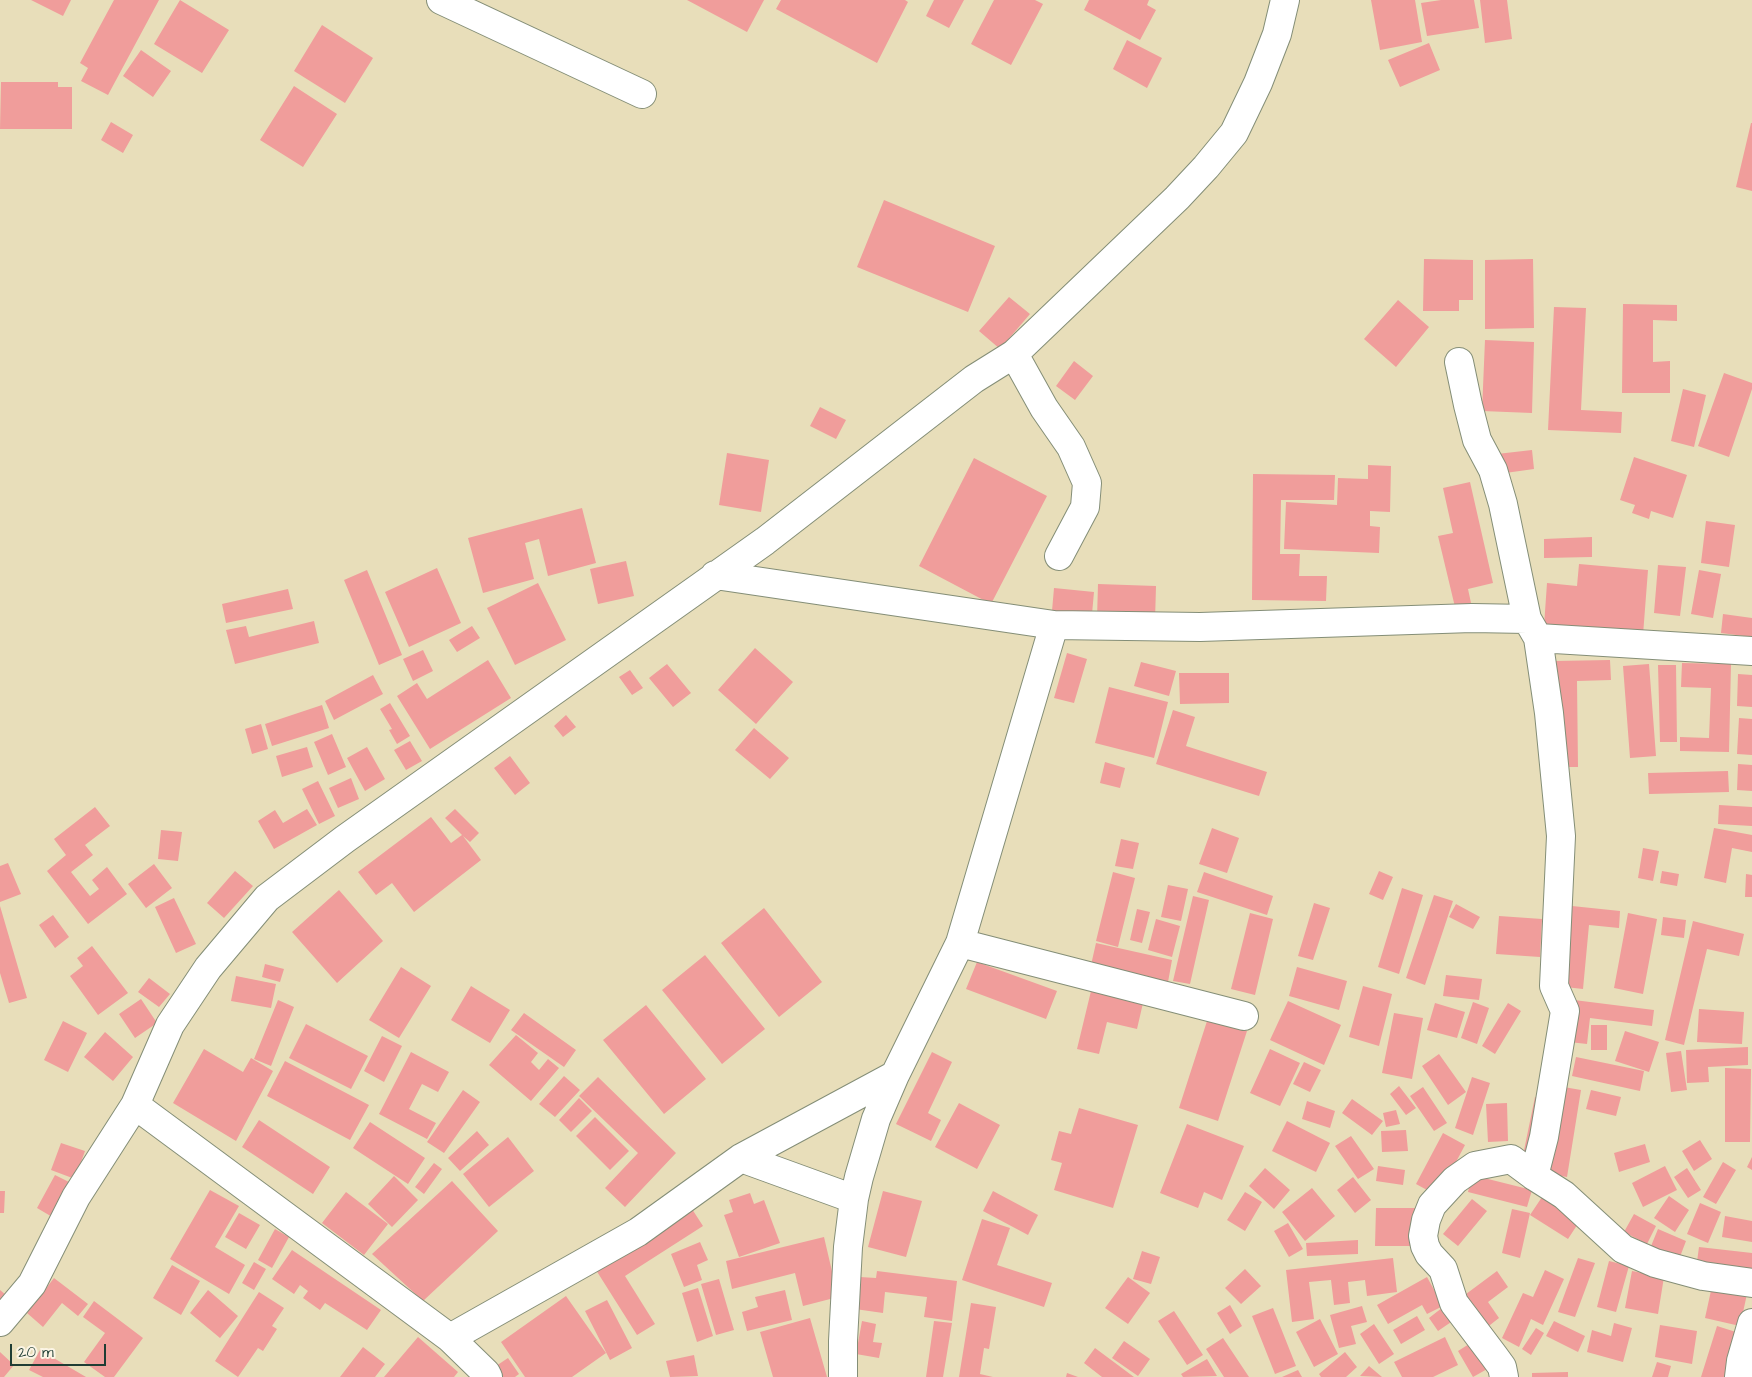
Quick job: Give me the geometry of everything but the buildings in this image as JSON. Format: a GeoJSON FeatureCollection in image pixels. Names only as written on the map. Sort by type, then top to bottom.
{"type":"FeatureCollection","features":[{"type":"Feature","properties":{"kind":"street"},"geometry":{"type":"LineString","coordinates":[[442,0],[642,94]]}},
{"type":"Feature","properties":{"kind":"street"},"geometry":{"type":"LineString","coordinates":[[0,1322],[32,1284],[76,1196],[135,1105],[170,1026],[208,968],[267,898],[345,839],[765,541],[974,379],[1014,354],[1177,198],[1206,167],[1234,132],[1271,51],[1285,0]]}},
{"type":"Feature","properties":{"kind":"street"},"geometry":{"type":"LineString","coordinates":[[1014,354],[1044,408],[1071,447],[1087,483],[1085,508],[1059,556]]}},
{"type":"Feature","properties":{"kind":"street"},"geometry":{"type":"LineString","coordinates":[[1459,362],[1477,440],[1493,470],[1503,504],[1533,628],[1549,712],[1561,836],[1554,986],[1565,1011],[1544,1137],[1534,1176]]}},
{"type":"Feature","properties":{"kind":"street"},"geometry":{"type":"LineString","coordinates":[[715,575],[1054,625],[1200,627],[1472,618],[1533,628],[1752,651]]}},
{"type":"Feature","properties":{"kind":"street"},"geometry":{"type":"LineString","coordinates":[[843,1377],[848,1247],[854,1198],[859,1176],[876,1119],[895,1075],[960,943],[1054,625]]}},
{"type":"Feature","properties":{"kind":"street"},"geometry":{"type":"LineString","coordinates":[[960,943],[1244,1016]]}},
{"type":"Feature","properties":{"kind":"street"},"geometry":{"type":"LineString","coordinates":[[450,1338],[638,1232],[741,1158],[895,1075]]}},
{"type":"Feature","properties":{"kind":"street"},"geometry":{"type":"LineString","coordinates":[[135,1105],[450,1338],[488,1377]]}},
{"type":"Feature","properties":{"kind":"street"},"geometry":{"type":"LineString","coordinates":[[741,1158],[854,1198]]}},
{"type":"Feature","properties":{"kind":"street"},"geometry":{"type":"LineString","coordinates":[[1504,1377],[1502,1367],[1454,1303],[1443,1269],[1429,1254],[1423,1236],[1426,1220],[1432,1206],[1455,1180],[1475,1166],[1511,1159],[1564,1195],[1622,1249],[1655,1262],[1702,1276],[1752,1283]]}},
{"type":"Feature","properties":{"kind":"street"},"geometry":{"type":"LineString","coordinates":[[1739,1377],[1741,1361],[1752,1323]]}}]}
